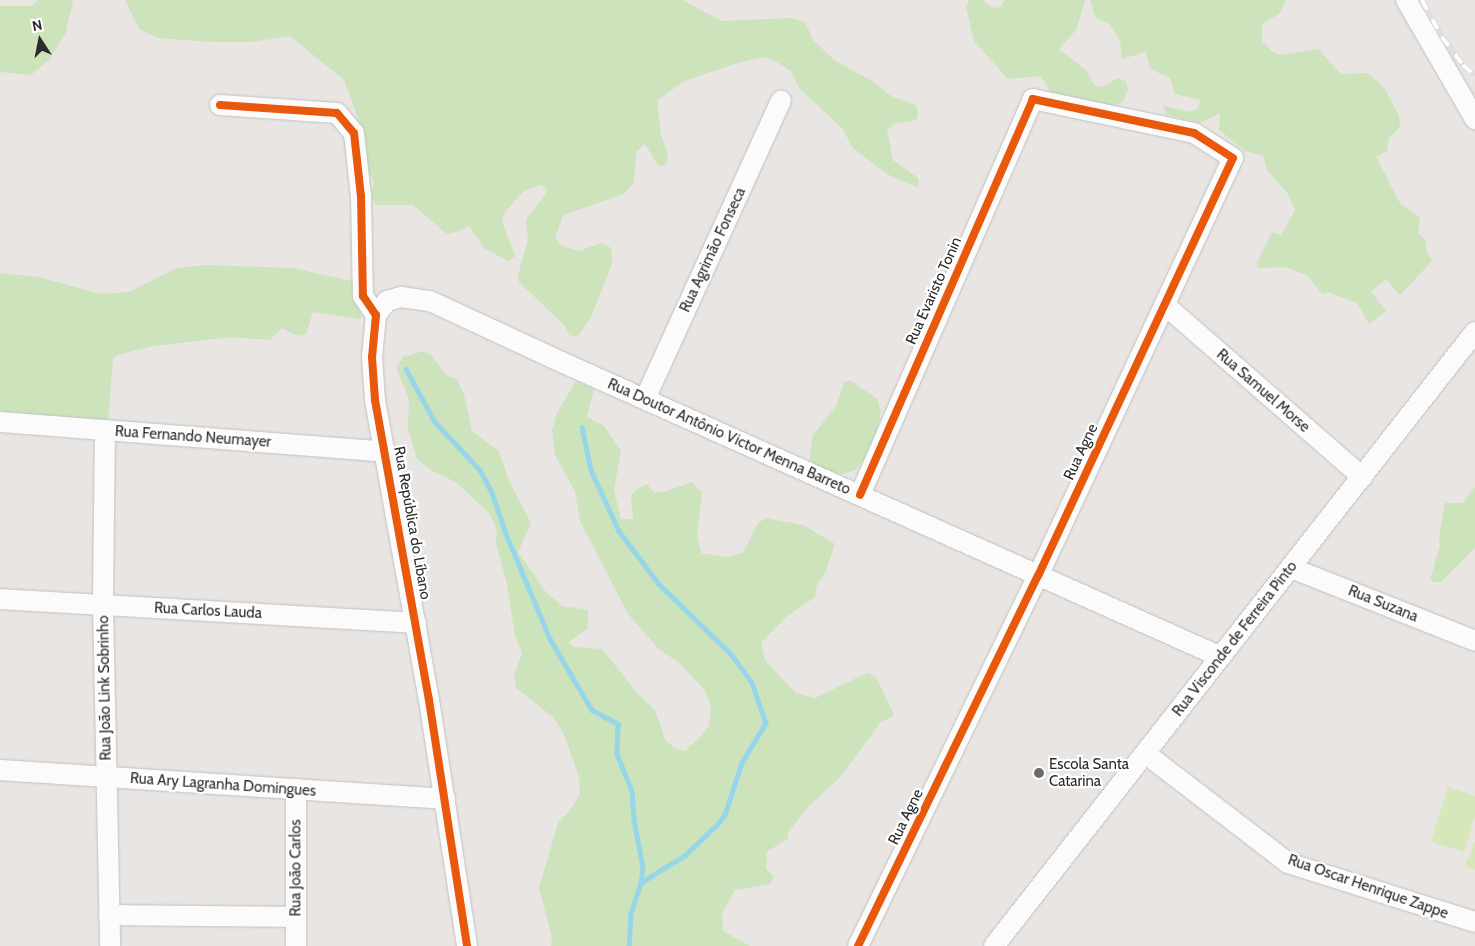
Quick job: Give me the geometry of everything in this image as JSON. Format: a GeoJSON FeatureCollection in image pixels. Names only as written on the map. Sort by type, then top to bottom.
{"type":"FeatureCollection","features":[{"type":"Feature","properties":{"kind":"street"},"geometry":{"type":"LineString","coordinates":[[1406,0],[1475,119]]}},
{"type":"Feature","properties":{"kind":"street","name":"Rua Agne"},"geometry":{"type":"LineString","coordinates":[[858,946],[1038,576],[1233,158],[1194,133],[1033,99]]}},
{"type":"Feature","properties":{"kind":"street","name":"Rua Evaristo Tonin"},"geometry":{"type":"LineString","coordinates":[[860,495],[1033,99]]}},
{"type":"Feature","properties":{"kind":"street","name":"Rua Agrimão Fonseca"},"geometry":{"type":"LineString","coordinates":[[646,399],[781,101]]}},
{"type":"Feature","properties":{"kind":"street"},"geometry":{"type":"LineString","coordinates":[[220,104],[337,113],[354,133],[361,196],[363,296],[376,315]]}},
{"type":"Feature","properties":{"kind":"street","name":"Rua Doutor Antônio Victor Menna Barreto"},"geometry":{"type":"LineString","coordinates":[[376,315],[387,301],[401,297],[430,301],[1221,657]]}},
{"type":"Feature","properties":{"kind":"street","name":"Rua Samuel Morse"},"geometry":{"type":"LineString","coordinates":[[1165,305],[1362,477]]}},
{"type":"Feature","properties":{"kind":"street","name":"Rua República do Líbano"},"geometry":{"type":"LineString","coordinates":[[376,315],[372,357],[375,400],[416,623],[467,946]]}},
{"type":"Feature","properties":{"kind":"street","name":"Rua Visconde de Ferreira Pinto"},"geometry":{"type":"LineString","coordinates":[[994,946],[1475,332]]}},
{"type":"Feature","properties":{"kind":"street","name":"Rua Fernando Neumayer"},"geometry":{"type":"LineString","coordinates":[[0,422],[386,452]]}},
{"type":"Feature","properties":{"kind":"street","name":"Rua João Link Sobrinho"},"geometry":{"type":"LineString","coordinates":[[105,430],[103,605],[110,946]]}},
{"type":"Feature","properties":{"kind":"street","name":"Rua Suzana"},"geometry":{"type":"LineString","coordinates":[[1291,568],[1475,641]]}},
{"type":"Feature","properties":{"kind":"street","name":"Rua Carlos Lauda"},"geometry":{"type":"LineString","coordinates":[[0,599],[416,623]]}},
{"type":"Feature","properties":{"kind":"street","name":"Rua Oscar Henrique Zappe"},"geometry":{"type":"LineString","coordinates":[[1146,754],[1288,863],[1475,922]]}},
{"type":"Feature","properties":{"kind":"street","name":"Rua Ary Lagranha Domingues"},"geometry":{"type":"LineString","coordinates":[[0,770],[445,799]]}},
{"type":"Feature","properties":{"kind":"street","name":"Rua João Carlos"},"geometry":{"type":"LineString","coordinates":[[296,789],[296,946]]}},
{"type":"Feature","properties":{"kind":"street"},"geometry":{"type":"LineString","coordinates":[[109,915],[296,917]]}},
{"type":"Feature","properties":{"kind":"green space"},"geometry":{"type":"Polygon","coordinates":[[[38,0],[73,0],[66,32],[50,59],[31,75],[0,72],[0,6],[32,6],[38,0]]]}},
{"type":"Feature","properties":{"kind":"green space"},"geometry":{"type":"Polygon","coordinates":[[[125,0],[682,0],[722,21],[791,18],[805,22],[813,40],[834,60],[872,81],[891,96],[916,105],[918,113],[916,120],[893,124],[887,130],[893,160],[919,179],[918,188],[887,174],[852,147],[843,129],[799,88],[791,71],[773,60],[763,57],[741,62],[684,81],[657,101],[661,135],[668,155],[667,164],[659,167],[645,144],[636,152],[634,182],[624,194],[563,215],[555,238],[561,245],[579,251],[601,243],[611,248],[612,264],[591,317],[579,335],[575,337],[569,335],[564,325],[519,282],[518,275],[528,240],[526,220],[548,190],[541,185],[524,191],[504,213],[502,221],[515,256],[508,261],[485,249],[469,226],[457,232],[447,234],[413,205],[377,205],[371,198],[374,182],[365,167],[358,118],[344,80],[290,36],[252,42],[212,42],[158,38],[139,29],[125,0]]]}},
{"type":"Feature","properties":{"kind":"green space"},"geometry":{"type":"Polygon","coordinates":[[[969,0],[982,0],[991,7],[1000,8],[1005,0],[1085,0],[1076,30],[1059,49],[1087,71],[1094,85],[1102,87],[1118,78],[1126,82],[1128,90],[1122,103],[1105,106],[1051,93],[1041,76],[1008,79],[974,41],[966,7],[969,0]]]}},
{"type":"Feature","properties":{"kind":"green space"},"geometry":{"type":"Polygon","coordinates":[[[1090,0],[1286,0],[1279,14],[1262,24],[1262,41],[1272,51],[1280,55],[1318,49],[1341,74],[1368,73],[1385,89],[1399,116],[1400,127],[1389,138],[1387,151],[1376,157],[1401,205],[1420,217],[1418,233],[1425,239],[1427,253],[1432,261],[1400,295],[1386,279],[1371,292],[1386,311],[1369,324],[1357,303],[1328,292],[1322,294],[1307,275],[1284,267],[1259,268],[1256,264],[1272,232],[1281,235],[1295,210],[1288,194],[1267,170],[1263,155],[1245,151],[1219,130],[1220,113],[1200,123],[1166,114],[1163,106],[1190,112],[1198,109],[1201,100],[1175,94],[1170,78],[1150,69],[1146,52],[1122,59],[1120,41],[1110,25],[1095,17],[1090,0]]]}},
{"type":"Feature","properties":{"kind":"green space"},"geometry":{"type":"Polygon","coordinates":[[[206,265],[292,268],[360,283],[361,319],[313,312],[306,334],[298,336],[282,328],[270,340],[230,337],[154,346],[121,354],[113,358],[108,424],[0,414],[0,273],[38,277],[101,294],[129,292],[177,268],[206,265]]]}},
{"type":"Feature","properties":{"kind":"green space"},"geometry":{"type":"Polygon","coordinates":[[[424,351],[432,356],[447,376],[457,379],[464,395],[472,431],[499,451],[510,483],[531,523],[518,552],[545,591],[562,606],[588,610],[588,628],[569,642],[573,647],[602,649],[637,693],[655,710],[665,739],[674,748],[685,751],[701,736],[709,726],[711,707],[705,690],[679,663],[658,648],[628,614],[580,521],[575,491],[555,455],[552,430],[557,413],[576,381],[594,389],[587,417],[604,426],[621,451],[614,490],[621,519],[633,519],[631,495],[639,488],[647,484],[654,493],[667,491],[692,482],[702,492],[697,535],[701,553],[727,557],[743,553],[758,523],[766,518],[803,525],[835,544],[825,573],[817,585],[815,597],[786,617],[761,643],[765,661],[796,693],[815,698],[867,673],[876,677],[894,715],[880,723],[840,777],[807,808],[788,832],[788,838],[767,852],[766,869],[774,877],[770,884],[735,890],[722,913],[723,931],[750,946],[551,946],[552,937],[539,888],[558,823],[571,809],[580,794],[579,777],[564,734],[553,717],[516,688],[514,676],[522,653],[515,636],[507,584],[496,544],[497,530],[490,514],[456,482],[434,472],[417,459],[408,429],[409,399],[396,367],[403,357],[424,351]]]}},
{"type":"Feature","properties":{"kind":"green space"},"geometry":{"type":"Polygon","coordinates":[[[850,380],[877,399],[881,411],[871,448],[856,470],[842,474],[823,470],[809,460],[813,435],[836,406],[844,382],[850,380]]]}},
{"type":"Feature","properties":{"kind":"green space"},"geometry":{"type":"Polygon","coordinates":[[[1475,487],[1475,548],[1441,582],[1434,582],[1430,580],[1440,546],[1439,537],[1445,503],[1463,503],[1475,487]]]}},
{"type":"Feature","properties":{"kind":"green space"},"geometry":{"type":"Polygon","coordinates":[[[1448,787],[1475,796],[1475,817],[1464,852],[1431,842],[1448,787]]]}},
{"type":"Feature","properties":{"kind":"green space"},"geometry":{"type":"Polygon","coordinates":[[[1475,841],[1475,870],[1465,866],[1475,841]]]}},
{"type":"Feature","properties":{"kind":"waterway"},"geometry":{"type":"LineString","coordinates":[[406,369],[435,422],[480,470],[492,493],[507,536],[550,639],[592,710],[618,724],[617,754],[632,791],[634,820],[643,867],[641,883],[631,913],[629,946]]}},
{"type":"Feature","properties":{"kind":"waterway"},"geometry":{"type":"LineString","coordinates":[[582,427],[591,470],[619,531],[659,584],[732,655],[752,683],[766,723],[742,763],[725,815],[718,824],[686,855],[641,883]]}},
{"type":"Feature","properties":{"kind":"railway"},"geometry":{"type":"LineString","coordinates":[[1422,0],[1442,37],[1463,65],[1475,75]]}},
{"type":"Feature","properties":{"kind":"cycle path"},"geometry":{"type":"LineString","coordinates":[[858,946],[1038,576],[1233,158],[1194,133],[1033,99],[860,495]]}},
{"type":"Feature","properties":{"kind":"cycle path"},"geometry":{"type":"LineString","coordinates":[[220,105],[337,113],[354,133],[361,196],[363,296],[376,315],[372,357],[375,400],[429,700],[467,946]]}},
{"type":"Feature","properties":{"kind":"place","name":"Escola Santa Catarina"},"geometry":{"type":"Point","coordinates":[1039,773]}}]}
